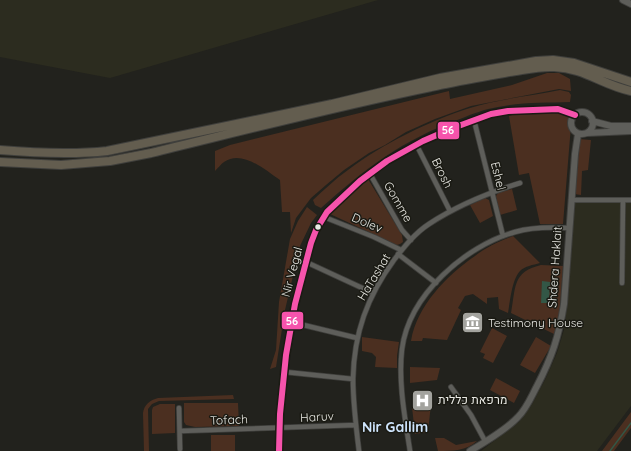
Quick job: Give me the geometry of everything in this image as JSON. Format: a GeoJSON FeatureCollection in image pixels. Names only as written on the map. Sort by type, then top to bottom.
{"type":"FeatureCollection","features":[{"type":"Feature","properties":{"kind":"highway"},"geometry":{"type":"LineString","coordinates":[[0,150],[53,153],[107,151],[316,107],[440,78],[536,61],[558,60],[574,63],[631,82]]}},
{"type":"Feature","properties":{"kind":"highway"},"geometry":{"type":"LineString","coordinates":[[0,162],[61,165],[110,161],[151,153],[408,91],[538,67],[576,70],[613,86],[631,91]]}},
{"type":"Feature","properties":{"kind":"street"},"geometry":{"type":"LineString","coordinates":[[623,0],[631,4]]}},
{"type":"Feature","properties":{"kind":"street","name":"Nir Vegal"},"geometry":{"type":"LineString","coordinates":[[279,451],[279,428],[291,322],[313,237],[324,217],[346,194],[370,174],[416,144],[437,134],[491,114],[522,110],[558,109],[575,115]]}},
{"type":"Feature","properties":{"kind":"street"},"geometry":{"type":"LineString","coordinates":[[631,126],[611,129],[587,133],[578,134],[572,127],[571,121],[578,113],[585,113],[592,121],[611,129],[631,131]]}},
{"type":"Feature","properties":{"kind":"street","name":"Eshel"},"geometry":{"type":"LineString","coordinates":[[474,120],[502,236]]}},
{"type":"Feature","properties":{"kind":"street"},"geometry":{"type":"LineString","coordinates":[[587,133],[592,128],[592,121]]}},
{"type":"Feature","properties":{"kind":"street","name":"Shdera Haklait"},"geometry":{"type":"LineString","coordinates":[[470,451],[481,446],[510,424],[524,410],[551,359],[558,337],[564,304],[571,200],[578,134]]}},
{"type":"Feature","properties":{"kind":"street","name":"Brosh"},"geometry":{"type":"LineString","coordinates":[[416,144],[450,211]]}},
{"type":"Feature","properties":{"kind":"street","name":"Gomme"},"geometry":{"type":"LineString","coordinates":[[370,174],[402,230],[410,240]]}},
{"type":"Feature","properties":{"kind":"street","name":"HaTashat"},"geometry":{"type":"LineString","coordinates":[[359,451],[354,407],[353,379],[357,338],[365,311],[373,293],[400,252],[410,240],[429,224],[450,211],[492,192],[520,183]]}},
{"type":"Feature","properties":{"kind":"street"},"geometry":{"type":"LineString","coordinates":[[571,200],[631,200]]}},
{"type":"Feature","properties":{"kind":"street"},"geometry":{"type":"LineString","coordinates":[[622,283],[623,200]]}},
{"type":"Feature","properties":{"kind":"street","name":"Dolev"},"geometry":{"type":"LineString","coordinates":[[324,217],[374,237],[400,252],[436,283]]}},
{"type":"Feature","properties":{"kind":"street"},"geometry":{"type":"LineString","coordinates":[[410,451],[402,378],[403,348],[405,335],[423,299],[436,283],[463,258],[502,236],[525,229],[549,227],[569,228]]}},
{"type":"Feature","properties":{"kind":"street"},"geometry":{"type":"LineString","coordinates":[[306,262],[373,293]]}},
{"type":"Feature","properties":{"kind":"street"},"geometry":{"type":"LineString","coordinates":[[291,322],[357,338]]}},
{"type":"Feature","properties":{"kind":"street"},"geometry":{"type":"LineString","coordinates":[[285,372],[353,379]]}},
{"type":"Feature","properties":{"kind":"street"},"geometry":{"type":"LineString","coordinates":[[451,387],[474,421],[481,446]]}},
{"type":"Feature","properties":{"kind":"street"},"geometry":{"type":"LineString","coordinates":[[179,408],[180,449]]}},
{"type":"Feature","properties":{"kind":"street","name":"Haruv"},"geometry":{"type":"LineString","coordinates":[[279,428],[356,425]]}},
{"type":"Feature","properties":{"kind":"street","name":"Tofach"},"geometry":{"type":"LineString","coordinates":[[180,431],[279,428]]}},
{"type":"Feature","properties":{"kind":"shaded area"},"geometry":{"type":"Polygon","coordinates":[[[0,0],[378,0],[110,78],[0,57],[0,0]]]}},
{"type":"Feature","properties":{"kind":"shaded area"},"geometry":{"type":"Polygon","coordinates":[[[547,73],[559,73],[570,79],[571,91],[559,89],[471,106],[435,119],[406,132],[369,153],[344,170],[311,198],[296,218],[291,233],[290,212],[282,212],[280,180],[260,166],[246,159],[231,159],[224,162],[215,171],[215,151],[230,145],[449,91],[450,99],[512,85],[547,73]]]}},
{"type":"Feature","properties":{"kind":"shaded area"},"geometry":{"type":"Polygon","coordinates":[[[560,90],[569,92],[571,95],[570,102],[507,105],[483,110],[439,127],[420,136],[386,156],[354,180],[321,208],[315,205],[313,200],[343,173],[391,142],[422,126],[454,113],[481,105],[560,90]]]}},
{"type":"Feature","properties":{"kind":"shaded area"},"geometry":{"type":"Polygon","coordinates":[[[572,113],[563,224],[540,224],[529,173],[519,175],[509,116],[515,114],[572,113]]]}},
{"type":"Feature","properties":{"kind":"shaded area"},"geometry":{"type":"Polygon","coordinates":[[[579,139],[591,140],[588,170],[582,171],[581,195],[574,194],[579,139]]]}},
{"type":"Feature","properties":{"kind":"shaded area"},"geometry":{"type":"Polygon","coordinates":[[[368,179],[402,235],[403,242],[400,244],[397,245],[330,214],[368,179]]]}},
{"type":"Feature","properties":{"kind":"shaded area"},"geometry":{"type":"Polygon","coordinates":[[[512,189],[517,210],[500,215],[496,196],[498,193],[512,189]]]}},
{"type":"Feature","properties":{"kind":"shaded area"},"geometry":{"type":"Polygon","coordinates":[[[485,198],[489,200],[493,216],[480,223],[470,205],[485,198]]]}},
{"type":"Feature","properties":{"kind":"shaded area"},"geometry":{"type":"Polygon","coordinates":[[[575,198],[631,198],[631,406],[597,451],[481,451],[519,422],[531,406],[557,353],[564,330],[568,299],[575,198]]]}},
{"type":"Feature","properties":{"kind":"shaded area"},"geometry":{"type":"Polygon","coordinates":[[[307,207],[317,215],[311,223],[300,246],[285,310],[276,367],[270,369],[276,350],[279,302],[290,239],[298,221],[307,207]]]}},
{"type":"Feature","properties":{"kind":"shaded area"},"geometry":{"type":"Polygon","coordinates":[[[513,236],[540,263],[524,268],[517,275],[508,313],[499,309],[498,297],[487,298],[487,304],[473,294],[465,296],[458,308],[461,310],[447,340],[423,338],[422,341],[411,341],[419,316],[434,293],[444,282],[479,253],[493,244],[513,236]]]}},
{"type":"Feature","properties":{"kind":"shaded area"},"geometry":{"type":"Polygon","coordinates":[[[541,265],[563,266],[559,321],[554,334],[511,313],[515,288],[520,276],[532,268],[541,265]]]}},
{"type":"Feature","properties":{"kind":"shaded area"},"geometry":{"type":"Polygon","coordinates":[[[542,281],[550,282],[549,303],[541,303],[542,281]]]}},
{"type":"Feature","properties":{"kind":"shaded area"},"geometry":{"type":"Polygon","coordinates":[[[492,328],[507,336],[493,363],[483,358],[485,354],[480,352],[492,328]]]}},
{"type":"Feature","properties":{"kind":"shaded area"},"geometry":{"type":"Polygon","coordinates":[[[362,337],[399,342],[397,368],[375,367],[376,357],[372,353],[362,351],[362,337]]]}},
{"type":"Feature","properties":{"kind":"shaded area"},"geometry":{"type":"Polygon","coordinates":[[[536,337],[551,346],[535,373],[520,365],[536,337]]]}},
{"type":"Feature","properties":{"kind":"shaded area"},"geometry":{"type":"Polygon","coordinates":[[[410,367],[440,368],[437,380],[410,383],[410,367]]]}},
{"type":"Feature","properties":{"kind":"shaded area"},"geometry":{"type":"Polygon","coordinates":[[[496,378],[520,391],[514,403],[490,390],[496,378]]]}},
{"type":"Feature","properties":{"kind":"shaded area"},"geometry":{"type":"Polygon","coordinates":[[[233,395],[234,399],[159,401],[152,404],[148,409],[149,451],[144,451],[143,413],[146,405],[152,400],[158,398],[233,395]]]}},
{"type":"Feature","properties":{"kind":"shaded area"},"geometry":{"type":"Polygon","coordinates":[[[184,403],[238,403],[239,426],[195,427],[186,425],[184,422],[184,403]]]}},
{"type":"Feature","properties":{"kind":"shaded area"},"geometry":{"type":"Polygon","coordinates":[[[160,404],[175,404],[175,433],[152,434],[152,410],[153,407],[160,404]]]}},
{"type":"Feature","properties":{"kind":"shaded area"},"geometry":{"type":"Polygon","coordinates":[[[431,404],[428,432],[415,434],[412,407],[431,404]]]}},
{"type":"Feature","properties":{"kind":"shaded area"},"geometry":{"type":"Polygon","coordinates":[[[631,412],[631,428],[614,451],[602,451],[631,412]]]}},
{"type":"Feature","properties":{"kind":"shaded area"},"geometry":{"type":"Polygon","coordinates":[[[211,435],[235,435],[235,451],[211,451],[211,435]]]}},
{"type":"Feature","properties":{"kind":"shaded area"},"geometry":{"type":"Polygon","coordinates":[[[435,438],[444,438],[456,445],[477,441],[464,449],[438,451],[435,438]]]}},
{"type":"Feature","properties":{"kind":"waterway"},"geometry":{"type":"LineString","coordinates":[[610,451],[631,423]]}},
{"type":"Feature","properties":{"kind":"transit line","name":"56"},"geometry":{"type":"LineString","coordinates":[[279,451],[280,414],[286,355],[295,304],[311,243],[316,230],[327,212],[360,181],[387,161],[423,141],[453,128],[491,114],[508,111],[558,109],[575,115]]}},
{"type":"Feature","properties":{"kind":"place","name":"Testimony House"},"geometry":{"type":"Point","coordinates":[472,323]}},
{"type":"Feature","properties":{"kind":"place","name":"מרפאת כללית"},"geometry":{"type":"Point","coordinates":[423,400]}},
{"type":"Feature","properties":{"kind":"district","name":"Nir Gallim"},"geometry":{"type":"Point","coordinates":[395,427]}}]}
